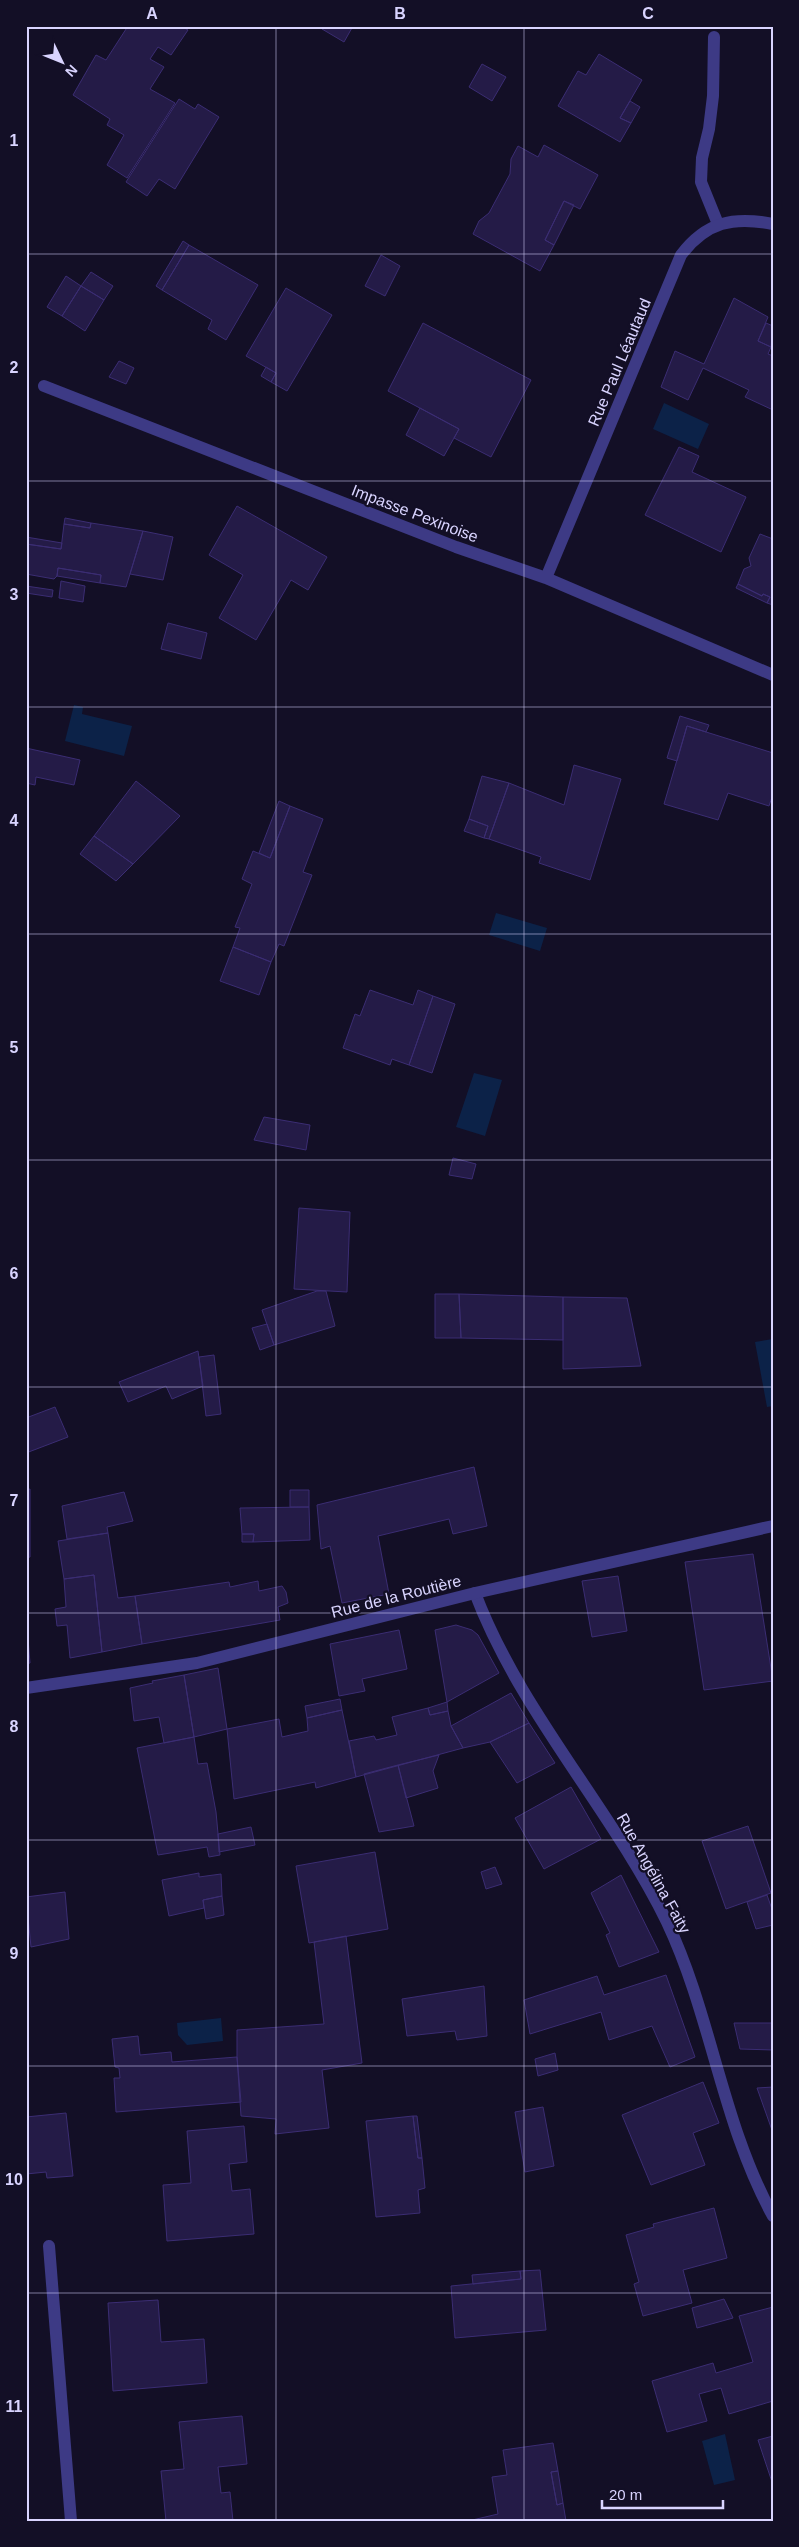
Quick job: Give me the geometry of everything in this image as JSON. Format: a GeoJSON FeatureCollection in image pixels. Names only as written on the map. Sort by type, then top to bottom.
{"type":"FeatureCollection","features":[{"type":"Feature","properties":{"kind":"street"},"geometry":{"type":"LineString","coordinates":[[714,37],[713,96],[709,129],[702,158],[701,182],[718,224]]}},
{"type":"Feature","properties":{"kind":"street","name":"Rue Paul Léautaud"},"geometry":{"type":"LineString","coordinates":[[546,578],[681,255],[693,238],[718,224],[743,220],[773,224]]}},
{"type":"Feature","properties":{"kind":"street","name":"Impasse Pexinoise"},"geometry":{"type":"LineString","coordinates":[[44,386],[456,547],[546,578],[773,675]]}},
{"type":"Feature","properties":{"kind":"street","name":"Rue de la Routière"},"geometry":{"type":"LineString","coordinates":[[26,1688],[197,1663],[476,1593],[773,1526]]}},
{"type":"Feature","properties":{"kind":"street","name":"Rue Angélina Faity"},"geometry":{"type":"LineString","coordinates":[[476,1593],[504,1657],[624,1847],[666,1922],[689,1975],[736,2136],[757,2187],[773,2216]]}},
{"type":"Feature","properties":{"kind":"street"},"geometry":{"type":"LineString","coordinates":[[49,2246],[71,2521]]}},
{"type":"Feature","properties":{"kind":"water"},"geometry":{"type":"Polygon","coordinates":[[[664,403],[709,424],[698,449],[653,429],[664,403]]]}},
{"type":"Feature","properties":{"kind":"water"},"geometry":{"type":"Polygon","coordinates":[[[74,705],[83,707],[82,714],[132,726],[124,756],[65,741],[74,705]]]}},
{"type":"Feature","properties":{"kind":"water"},"geometry":{"type":"Polygon","coordinates":[[[496,913],[547,928],[540,951],[489,935],[496,913]]]}},
{"type":"Feature","properties":{"kind":"water"},"geometry":{"type":"Polygon","coordinates":[[[474,1073],[502,1080],[485,1136],[456,1127],[474,1073]]]}},
{"type":"Feature","properties":{"kind":"water"},"geometry":{"type":"Polygon","coordinates":[[[773,1339],[773,1406],[767,1407],[755,1342],[773,1339]]]}},
{"type":"Feature","properties":{"kind":"water"},"geometry":{"type":"Polygon","coordinates":[[[221,2018],[223,2041],[187,2045],[178,2035],[177,2023],[221,2018]]]}},
{"type":"Feature","properties":{"kind":"water"},"geometry":{"type":"Polygon","coordinates":[[[725,2434],[735,2480],[714,2485],[702,2441],[725,2434]]]}},
{"type":"Feature","properties":{"kind":"building"},"geometry":{"type":"Polygon","coordinates":[[[128,26],[181,26],[188,30],[171,55],[158,47],[150,59],[164,67],[150,89],[175,103],[127,178],[107,165],[124,135],[107,125],[110,119],[73,95],[96,55],[106,60],[128,26]]]}},
{"type":"Feature","properties":{"kind":"building"},"geometry":{"type":"Polygon","coordinates":[[[324,26],[353,26],[344,42],[322,29],[324,26]]]}},
{"type":"Feature","properties":{"kind":"building"},"geometry":{"type":"Polygon","coordinates":[[[599,54],[642,80],[620,118],[631,123],[620,142],[558,106],[578,71],[586,75],[599,54]]]}},
{"type":"Feature","properties":{"kind":"building"},"geometry":{"type":"Polygon","coordinates":[[[482,64],[506,77],[492,101],[469,87],[482,64]]]}},
{"type":"Feature","properties":{"kind":"building"},"geometry":{"type":"Polygon","coordinates":[[[179,99],[195,109],[198,104],[219,117],[175,189],[159,179],[147,196],[126,182],[179,99]]]}},
{"type":"Feature","properties":{"kind":"building"},"geometry":{"type":"Polygon","coordinates":[[[630,101],[640,107],[631,123],[620,118],[630,101]]]}},
{"type":"Feature","properties":{"kind":"building"},"geometry":{"type":"Polygon","coordinates":[[[544,145],[598,175],[580,209],[564,201],[545,240],[554,245],[540,271],[473,234],[479,221],[489,213],[510,174],[511,159],[518,146],[538,157],[544,145]]]}},
{"type":"Feature","properties":{"kind":"building"},"geometry":{"type":"Polygon","coordinates":[[[564,201],[574,205],[554,245],[545,240],[564,201]]]}},
{"type":"Feature","properties":{"kind":"building"},"geometry":{"type":"Polygon","coordinates":[[[183,241],[189,245],[162,290],[156,286],[183,241]]]}},
{"type":"Feature","properties":{"kind":"building"},"geometry":{"type":"Polygon","coordinates":[[[189,245],[258,285],[226,340],[208,329],[212,320],[162,290],[189,245]]]}},
{"type":"Feature","properties":{"kind":"building"},"geometry":{"type":"Polygon","coordinates":[[[381,255],[400,266],[385,296],[365,286],[381,255]]]}},
{"type":"Feature","properties":{"kind":"building"},"geometry":{"type":"Polygon","coordinates":[[[91,272],[113,286],[104,300],[81,286],[91,272]]]}},
{"type":"Feature","properties":{"kind":"building"},"geometry":{"type":"Polygon","coordinates":[[[66,276],[81,286],[62,316],[47,307],[66,276]]]}},
{"type":"Feature","properties":{"kind":"building"},"geometry":{"type":"Polygon","coordinates":[[[81,286],[104,300],[85,331],[62,316],[81,286]]]}},
{"type":"Feature","properties":{"kind":"building"},"geometry":{"type":"Polygon","coordinates":[[[286,288],[332,315],[287,391],[271,382],[276,373],[246,356],[286,288]]]}},
{"type":"Feature","properties":{"kind":"building"},"geometry":{"type":"Polygon","coordinates":[[[734,298],[768,317],[758,341],[771,347],[768,354],[773,356],[773,410],[745,397],[749,390],[703,368],[688,400],[661,387],[675,351],[704,364],[734,298]]]}},
{"type":"Feature","properties":{"kind":"building"},"geometry":{"type":"Polygon","coordinates":[[[423,323],[531,380],[491,457],[454,438],[459,429],[388,391],[423,323]]]}},
{"type":"Feature","properties":{"kind":"building"},"geometry":{"type":"Polygon","coordinates":[[[766,323],[773,326],[771,347],[758,341],[766,323]]]}},
{"type":"Feature","properties":{"kind":"building"},"geometry":{"type":"Polygon","coordinates":[[[119,361],[134,368],[126,384],[109,377],[119,361]]]}},
{"type":"Feature","properties":{"kind":"building"},"geometry":{"type":"Polygon","coordinates":[[[266,367],[276,373],[271,382],[261,376],[266,367]]]}},
{"type":"Feature","properties":{"kind":"building"},"geometry":{"type":"Polygon","coordinates":[[[420,408],[459,429],[444,456],[406,435],[420,408]]]}},
{"type":"Feature","properties":{"kind":"building"},"geometry":{"type":"Polygon","coordinates":[[[679,447],[699,456],[692,472],[746,497],[721,552],[645,515],[679,447]]]}},
{"type":"Feature","properties":{"kind":"building"},"geometry":{"type":"Polygon","coordinates":[[[237,506],[327,557],[308,590],[291,580],[256,640],[219,618],[243,575],[209,555],[237,506]]]}},
{"type":"Feature","properties":{"kind":"building"},"geometry":{"type":"Polygon","coordinates":[[[65,518],[91,523],[90,528],[64,524],[65,518]]]}},
{"type":"Feature","properties":{"kind":"building"},"geometry":{"type":"Polygon","coordinates":[[[91,523],[143,531],[126,587],[100,583],[101,575],[58,568],[57,576],[54,579],[26,574],[26,544],[61,549],[64,524],[90,528],[91,523]]]}},
{"type":"Feature","properties":{"kind":"building"},"geometry":{"type":"Polygon","coordinates":[[[143,531],[173,537],[163,580],[130,574],[143,531]]]}},
{"type":"Feature","properties":{"kind":"building"},"geometry":{"type":"Polygon","coordinates":[[[760,534],[773,539],[773,605],[767,603],[770,597],[763,594],[762,596],[738,584],[744,569],[751,566],[749,558],[760,534]]]}},
{"type":"Feature","properties":{"kind":"building"},"geometry":{"type":"Polygon","coordinates":[[[26,537],[62,543],[61,549],[26,544],[26,537]]]}},
{"type":"Feature","properties":{"kind":"building"},"geometry":{"type":"Polygon","coordinates":[[[58,568],[101,575],[100,583],[57,576],[58,568]]]}},
{"type":"Feature","properties":{"kind":"building"},"geometry":{"type":"Polygon","coordinates":[[[61,581],[85,586],[83,602],[59,598],[61,581]]]}},
{"type":"Feature","properties":{"kind":"building"},"geometry":{"type":"Polygon","coordinates":[[[738,584],[762,596],[763,594],[770,597],[767,603],[736,588],[738,584]]]}},
{"type":"Feature","properties":{"kind":"building"},"geometry":{"type":"Polygon","coordinates":[[[26,586],[53,590],[52,597],[26,593],[26,586]]]}},
{"type":"Feature","properties":{"kind":"building"},"geometry":{"type":"Polygon","coordinates":[[[168,623],[207,633],[201,659],[161,649],[168,623]]]}},
{"type":"Feature","properties":{"kind":"building"},"geometry":{"type":"Polygon","coordinates":[[[680,716],[709,725],[706,732],[687,726],[677,761],[667,758],[680,716]]]}},
{"type":"Feature","properties":{"kind":"building"},"geometry":{"type":"Polygon","coordinates":[[[687,726],[773,753],[773,794],[769,806],[728,793],[718,820],[664,804],[687,726]]]}},
{"type":"Feature","properties":{"kind":"building"},"geometry":{"type":"Polygon","coordinates":[[[26,748],[80,760],[74,785],[36,777],[35,785],[26,783],[26,748]]]}},
{"type":"Feature","properties":{"kind":"building"},"geometry":{"type":"Polygon","coordinates":[[[574,765],[621,779],[590,880],[539,863],[541,857],[489,839],[509,783],[564,805],[574,765]]]}},
{"type":"Feature","properties":{"kind":"building"},"geometry":{"type":"Polygon","coordinates":[[[482,776],[509,783],[489,839],[484,838],[488,826],[469,819],[482,776]]]}},
{"type":"Feature","properties":{"kind":"building"},"geometry":{"type":"Polygon","coordinates":[[[136,781],[180,816],[133,864],[94,836],[136,781]]]}},
{"type":"Feature","properties":{"kind":"building"},"geometry":{"type":"Polygon","coordinates":[[[279,801],[290,806],[270,858],[259,853],[279,801]]]}},
{"type":"Feature","properties":{"kind":"building"},"geometry":{"type":"Polygon","coordinates":[[[290,806],[323,819],[303,872],[312,875],[284,946],[279,944],[271,962],[233,947],[240,928],[235,927],[252,884],[242,879],[253,851],[270,858],[290,806]]]}},
{"type":"Feature","properties":{"kind":"building"},"geometry":{"type":"Polygon","coordinates":[[[469,819],[488,826],[484,838],[464,831],[469,819]]]}},
{"type":"Feature","properties":{"kind":"building"},"geometry":{"type":"Polygon","coordinates":[[[94,836],[133,864],[116,881],[80,854],[94,836]]]}},
{"type":"Feature","properties":{"kind":"building"},"geometry":{"type":"Polygon","coordinates":[[[233,947],[271,962],[259,995],[220,981],[233,947]]]}},
{"type":"Feature","properties":{"kind":"building"},"geometry":{"type":"Polygon","coordinates":[[[370,990],[413,1005],[418,990],[433,996],[409,1065],[392,1059],[390,1065],[343,1048],[355,1014],[360,1016],[370,990]]]}},
{"type":"Feature","properties":{"kind":"building"},"geometry":{"type":"Polygon","coordinates":[[[433,996],[455,1004],[432,1073],[409,1065],[433,996]]]}},
{"type":"Feature","properties":{"kind":"building"},"geometry":{"type":"Polygon","coordinates":[[[264,1117],[310,1125],[306,1150],[254,1140],[264,1117]]]}},
{"type":"Feature","properties":{"kind":"building"},"geometry":{"type":"Polygon","coordinates":[[[453,1158],[476,1164],[472,1179],[449,1175],[453,1158]]]}},
{"type":"Feature","properties":{"kind":"building"},"geometry":{"type":"Polygon","coordinates":[[[299,1208],[350,1212],[347,1292],[294,1289],[299,1208]]]}},
{"type":"Feature","properties":{"kind":"building"},"geometry":{"type":"Polygon","coordinates":[[[317,1291],[326,1291],[335,1326],[274,1345],[262,1310],[317,1291]]]}},
{"type":"Feature","properties":{"kind":"building"},"geometry":{"type":"Polygon","coordinates":[[[435,1294],[459,1294],[461,1338],[435,1338],[435,1294]]]}},
{"type":"Feature","properties":{"kind":"building"},"geometry":{"type":"Polygon","coordinates":[[[459,1294],[563,1297],[563,1340],[461,1338],[459,1294]]]}},
{"type":"Feature","properties":{"kind":"building"},"geometry":{"type":"Polygon","coordinates":[[[563,1297],[627,1298],[641,1366],[563,1369],[563,1297]]]}},
{"type":"Feature","properties":{"kind":"building"},"geometry":{"type":"Polygon","coordinates":[[[267,1324],[274,1345],[260,1350],[252,1328],[267,1324]]]}},
{"type":"Feature","properties":{"kind":"building"},"geometry":{"type":"Polygon","coordinates":[[[198,1351],[203,1386],[172,1399],[166,1386],[128,1402],[119,1382],[198,1351]]]}},
{"type":"Feature","properties":{"kind":"building"},"geometry":{"type":"Polygon","coordinates":[[[214,1355],[221,1414],[206,1416],[199,1357],[214,1355]]]}},
{"type":"Feature","properties":{"kind":"building"},"geometry":{"type":"Polygon","coordinates":[[[55,1407],[68,1437],[26,1453],[26,1418],[55,1407]]]}},
{"type":"Feature","properties":{"kind":"building"},"geometry":{"type":"Polygon","coordinates":[[[474,1467],[487,1526],[453,1534],[449,1519],[378,1536],[389,1594],[342,1603],[330,1546],[321,1549],[317,1505],[474,1467]]]}},
{"type":"Feature","properties":{"kind":"building"},"geometry":{"type":"Polygon","coordinates":[[[30,1489],[30,1557],[26,1558],[26,1490],[30,1489]]]}},
{"type":"Feature","properties":{"kind":"building"},"geometry":{"type":"Polygon","coordinates":[[[290,1490],[309,1490],[309,1507],[290,1507],[290,1490]]]}},
{"type":"Feature","properties":{"kind":"building"},"geometry":{"type":"Polygon","coordinates":[[[124,1492],[133,1521],[107,1527],[108,1533],[67,1539],[62,1506],[124,1492]]]}},
{"type":"Feature","properties":{"kind":"building"},"geometry":{"type":"Polygon","coordinates":[[[309,1507],[310,1540],[253,1542],[254,1534],[242,1534],[240,1508],[309,1507]]]}},
{"type":"Feature","properties":{"kind":"building"},"geometry":{"type":"Polygon","coordinates":[[[108,1533],[118,1598],[135,1596],[142,1644],[102,1652],[94,1575],[64,1579],[58,1541],[108,1533]]]}},
{"type":"Feature","properties":{"kind":"building"},"geometry":{"type":"Polygon","coordinates":[[[242,1534],[254,1534],[253,1542],[242,1542],[242,1534]]]}},
{"type":"Feature","properties":{"kind":"building"},"geometry":{"type":"Polygon","coordinates":[[[753,1554],[773,1681],[704,1690],[685,1562],[753,1554]]]}},
{"type":"Feature","properties":{"kind":"building"},"geometry":{"type":"Polygon","coordinates":[[[94,1575],[102,1652],[70,1658],[67,1625],[57,1626],[55,1609],[66,1607],[64,1579],[94,1575]]]}},
{"type":"Feature","properties":{"kind":"building"},"geometry":{"type":"Polygon","coordinates":[[[618,1576],[627,1631],[592,1637],[582,1581],[618,1576]]]}},
{"type":"Feature","properties":{"kind":"building"},"geometry":{"type":"Polygon","coordinates":[[[258,1581],[259,1591],[282,1586],[286,1592],[288,1603],[278,1607],[280,1620],[142,1644],[135,1596],[229,1582],[230,1587],[258,1581]]]}},
{"type":"Feature","properties":{"kind":"building"},"geometry":{"type":"Polygon","coordinates":[[[26,1614],[30,1663],[26,1664],[26,1614]]]}},
{"type":"Feature","properties":{"kind":"building"},"geometry":{"type":"Polygon","coordinates":[[[456,1625],[472,1630],[478,1635],[499,1673],[447,1702],[435,1630],[456,1625]]]}},
{"type":"Feature","properties":{"kind":"building"},"geometry":{"type":"Polygon","coordinates":[[[399,1630],[407,1669],[362,1679],[365,1691],[339,1696],[330,1644],[399,1630]]]}},
{"type":"Feature","properties":{"kind":"building"},"geometry":{"type":"Polygon","coordinates":[[[218,1668],[227,1729],[194,1737],[184,1675],[218,1668]]]}},
{"type":"Feature","properties":{"kind":"building"},"geometry":{"type":"Polygon","coordinates":[[[184,1675],[194,1737],[164,1743],[159,1717],[134,1721],[130,1688],[153,1683],[152,1681],[184,1675]]]}},
{"type":"Feature","properties":{"kind":"building"},"geometry":{"type":"Polygon","coordinates":[[[511,1693],[529,1723],[490,1742],[463,1748],[451,1726],[511,1693]]]}},
{"type":"Feature","properties":{"kind":"building"},"geometry":{"type":"Polygon","coordinates":[[[340,1699],[342,1710],[307,1718],[305,1706],[340,1699]]]}},
{"type":"Feature","properties":{"kind":"building"},"geometry":{"type":"Polygon","coordinates":[[[447,1702],[448,1711],[430,1715],[428,1708],[447,1702]]]}},
{"type":"Feature","properties":{"kind":"building"},"geometry":{"type":"Polygon","coordinates":[[[428,1708],[430,1715],[448,1711],[451,1726],[463,1748],[356,1777],[349,1741],[374,1736],[376,1740],[397,1735],[392,1717],[428,1708]]]}},
{"type":"Feature","properties":{"kind":"building"},"geometry":{"type":"Polygon","coordinates":[[[342,1710],[356,1777],[316,1788],[315,1782],[234,1799],[227,1729],[279,1719],[282,1737],[308,1731],[307,1718],[342,1710]]]}},
{"type":"Feature","properties":{"kind":"building"},"geometry":{"type":"Polygon","coordinates":[[[529,1723],[555,1763],[517,1783],[490,1742],[529,1723]]]}},
{"type":"Feature","properties":{"kind":"building"},"geometry":{"type":"Polygon","coordinates":[[[194,1737],[198,1764],[207,1763],[216,1812],[220,1855],[209,1857],[207,1847],[158,1855],[137,1748],[194,1737]]]}},
{"type":"Feature","properties":{"kind":"building"},"geometry":{"type":"Polygon","coordinates":[[[439,1755],[433,1771],[438,1788],[406,1798],[398,1765],[439,1755]]]}},
{"type":"Feature","properties":{"kind":"building"},"geometry":{"type":"Polygon","coordinates":[[[398,1765],[414,1826],[379,1832],[364,1774],[398,1765]]]}},
{"type":"Feature","properties":{"kind":"building"},"geometry":{"type":"Polygon","coordinates":[[[571,1787],[601,1839],[544,1869],[515,1818],[571,1787]]]}},
{"type":"Feature","properties":{"kind":"building"},"geometry":{"type":"Polygon","coordinates":[[[748,1826],[771,1893],[726,1909],[702,1841],[748,1826]]]}},
{"type":"Feature","properties":{"kind":"building"},"geometry":{"type":"Polygon","coordinates":[[[251,1827],[255,1845],[219,1852],[218,1834],[251,1827]]]}},
{"type":"Feature","properties":{"kind":"building"},"geometry":{"type":"Polygon","coordinates":[[[375,1852],[388,1929],[309,1943],[296,1866],[375,1852]]]}},
{"type":"Feature","properties":{"kind":"building"},"geometry":{"type":"Polygon","coordinates":[[[495,1867],[502,1884],[486,1889],[481,1872],[495,1867]]]}},
{"type":"Feature","properties":{"kind":"building"},"geometry":{"type":"Polygon","coordinates":[[[199,1873],[199,1877],[221,1874],[222,1896],[203,1900],[204,1908],[169,1916],[162,1880],[199,1873]]]}},
{"type":"Feature","properties":{"kind":"building"},"geometry":{"type":"Polygon","coordinates":[[[621,1875],[659,1952],[619,1967],[606,1935],[610,1933],[591,1893],[621,1875]]]}},
{"type":"Feature","properties":{"kind":"building"},"geometry":{"type":"Polygon","coordinates":[[[65,1892],[69,1939],[31,1947],[26,1897],[65,1892]]]}},
{"type":"Feature","properties":{"kind":"building"},"geometry":{"type":"Polygon","coordinates":[[[767,1895],[773,1912],[773,1925],[756,1929],[747,1902],[767,1895]]]}},
{"type":"Feature","properties":{"kind":"building"},"geometry":{"type":"Polygon","coordinates":[[[222,1896],[224,1915],[206,1919],[203,1900],[222,1896]]]}},
{"type":"Feature","properties":{"kind":"building"},"geometry":{"type":"Polygon","coordinates":[[[346,1936],[362,2063],[322,2070],[329,2128],[275,2134],[276,2119],[241,2116],[237,2030],[324,2024],[314,1942],[346,1936]]]}},
{"type":"Feature","properties":{"kind":"building"},"geometry":{"type":"Polygon","coordinates":[[[666,1975],[695,2057],[670,2067],[652,2026],[609,2040],[601,2012],[530,2034],[524,2000],[597,1976],[604,1995],[666,1975]]]}},
{"type":"Feature","properties":{"kind":"building"},"geometry":{"type":"Polygon","coordinates":[[[484,1986],[487,2036],[457,2040],[455,2031],[407,2036],[402,1999],[484,1986]]]}},
{"type":"Feature","properties":{"kind":"building"},"geometry":{"type":"Polygon","coordinates":[[[734,2023],[773,2023],[773,2050],[740,2049],[734,2023]]]}},
{"type":"Feature","properties":{"kind":"building"},"geometry":{"type":"Polygon","coordinates":[[[138,2036],[140,2055],[171,2052],[172,2062],[237,2057],[241,2102],[116,2112],[114,2078],[120,2078],[119,2068],[115,2067],[112,2039],[138,2036]]]}},
{"type":"Feature","properties":{"kind":"building"},"geometry":{"type":"Polygon","coordinates":[[[555,2053],[558,2070],[538,2076],[535,2059],[555,2053]]]}},
{"type":"Feature","properties":{"kind":"building"},"geometry":{"type":"Polygon","coordinates":[[[703,2082],[719,2123],[693,2133],[705,2165],[651,2185],[622,2115],[703,2082]]]}},
{"type":"Feature","properties":{"kind":"building"},"geometry":{"type":"Polygon","coordinates":[[[773,2087],[773,2133],[757,2088],[773,2087]]]}},
{"type":"Feature","properties":{"kind":"building"},"geometry":{"type":"Polygon","coordinates":[[[543,2107],[554,2166],[525,2172],[515,2112],[543,2107]]]}},
{"type":"Feature","properties":{"kind":"building"},"geometry":{"type":"Polygon","coordinates":[[[66,2113],[73,2176],[47,2178],[46,2172],[26,2174],[26,2117],[66,2113]]]}},
{"type":"Feature","properties":{"kind":"building"},"geometry":{"type":"Polygon","coordinates":[[[413,2116],[417,2116],[422,2158],[418,2158],[413,2116]]]}},
{"type":"Feature","properties":{"kind":"building"},"geometry":{"type":"Polygon","coordinates":[[[413,2116],[418,2158],[422,2158],[425,2188],[418,2190],[420,2213],[376,2217],[366,2121],[413,2116]]]}},
{"type":"Feature","properties":{"kind":"building"},"geometry":{"type":"Polygon","coordinates":[[[244,2126],[247,2162],[229,2164],[232,2191],[250,2189],[254,2234],[167,2241],[163,2185],[191,2183],[187,2131],[244,2126]]]}},
{"type":"Feature","properties":{"kind":"building"},"geometry":{"type":"Polygon","coordinates":[[[714,2208],[727,2258],[683,2270],[692,2303],[643,2316],[634,2284],[639,2282],[626,2235],[654,2227],[653,2224],[714,2208]]]}},
{"type":"Feature","properties":{"kind":"building"},"geometry":{"type":"Polygon","coordinates":[[[540,2270],[546,2330],[455,2338],[451,2286],[521,2279],[520,2271],[540,2270]]]}},
{"type":"Feature","properties":{"kind":"building"},"geometry":{"type":"Polygon","coordinates":[[[520,2271],[521,2279],[473,2284],[472,2275],[520,2271]]]}},
{"type":"Feature","properties":{"kind":"building"},"geometry":{"type":"Polygon","coordinates":[[[724,2299],[733,2318],[697,2328],[692,2308],[724,2299]]]}},
{"type":"Feature","properties":{"kind":"building"},"geometry":{"type":"Polygon","coordinates":[[[158,2300],[161,2342],[204,2339],[207,2383],[113,2391],[108,2303],[158,2300]]]}},
{"type":"Feature","properties":{"kind":"building"},"geometry":{"type":"Polygon","coordinates":[[[773,2307],[773,2401],[729,2414],[721,2388],[699,2394],[707,2421],[667,2432],[652,2381],[713,2363],[716,2373],[753,2362],[739,2316],[773,2307]]]}},
{"type":"Feature","properties":{"kind":"building"},"geometry":{"type":"Polygon","coordinates":[[[242,2416],[247,2464],[218,2467],[221,2493],[230,2492],[233,2521],[166,2521],[161,2471],[184,2469],[179,2422],[242,2416]]]}},
{"type":"Feature","properties":{"kind":"building"},"geometry":{"type":"Polygon","coordinates":[[[773,2436],[773,2485],[758,2440],[773,2436]]]}},
{"type":"Feature","properties":{"kind":"building"},"geometry":{"type":"Polygon","coordinates":[[[553,2443],[558,2471],[551,2472],[557,2505],[563,2503],[566,2521],[468,2521],[498,2514],[492,2477],[507,2475],[503,2450],[553,2443]]]}},
{"type":"Feature","properties":{"kind":"building"},"geometry":{"type":"Polygon","coordinates":[[[558,2471],[563,2503],[557,2505],[551,2472],[558,2471]]]}}]}
